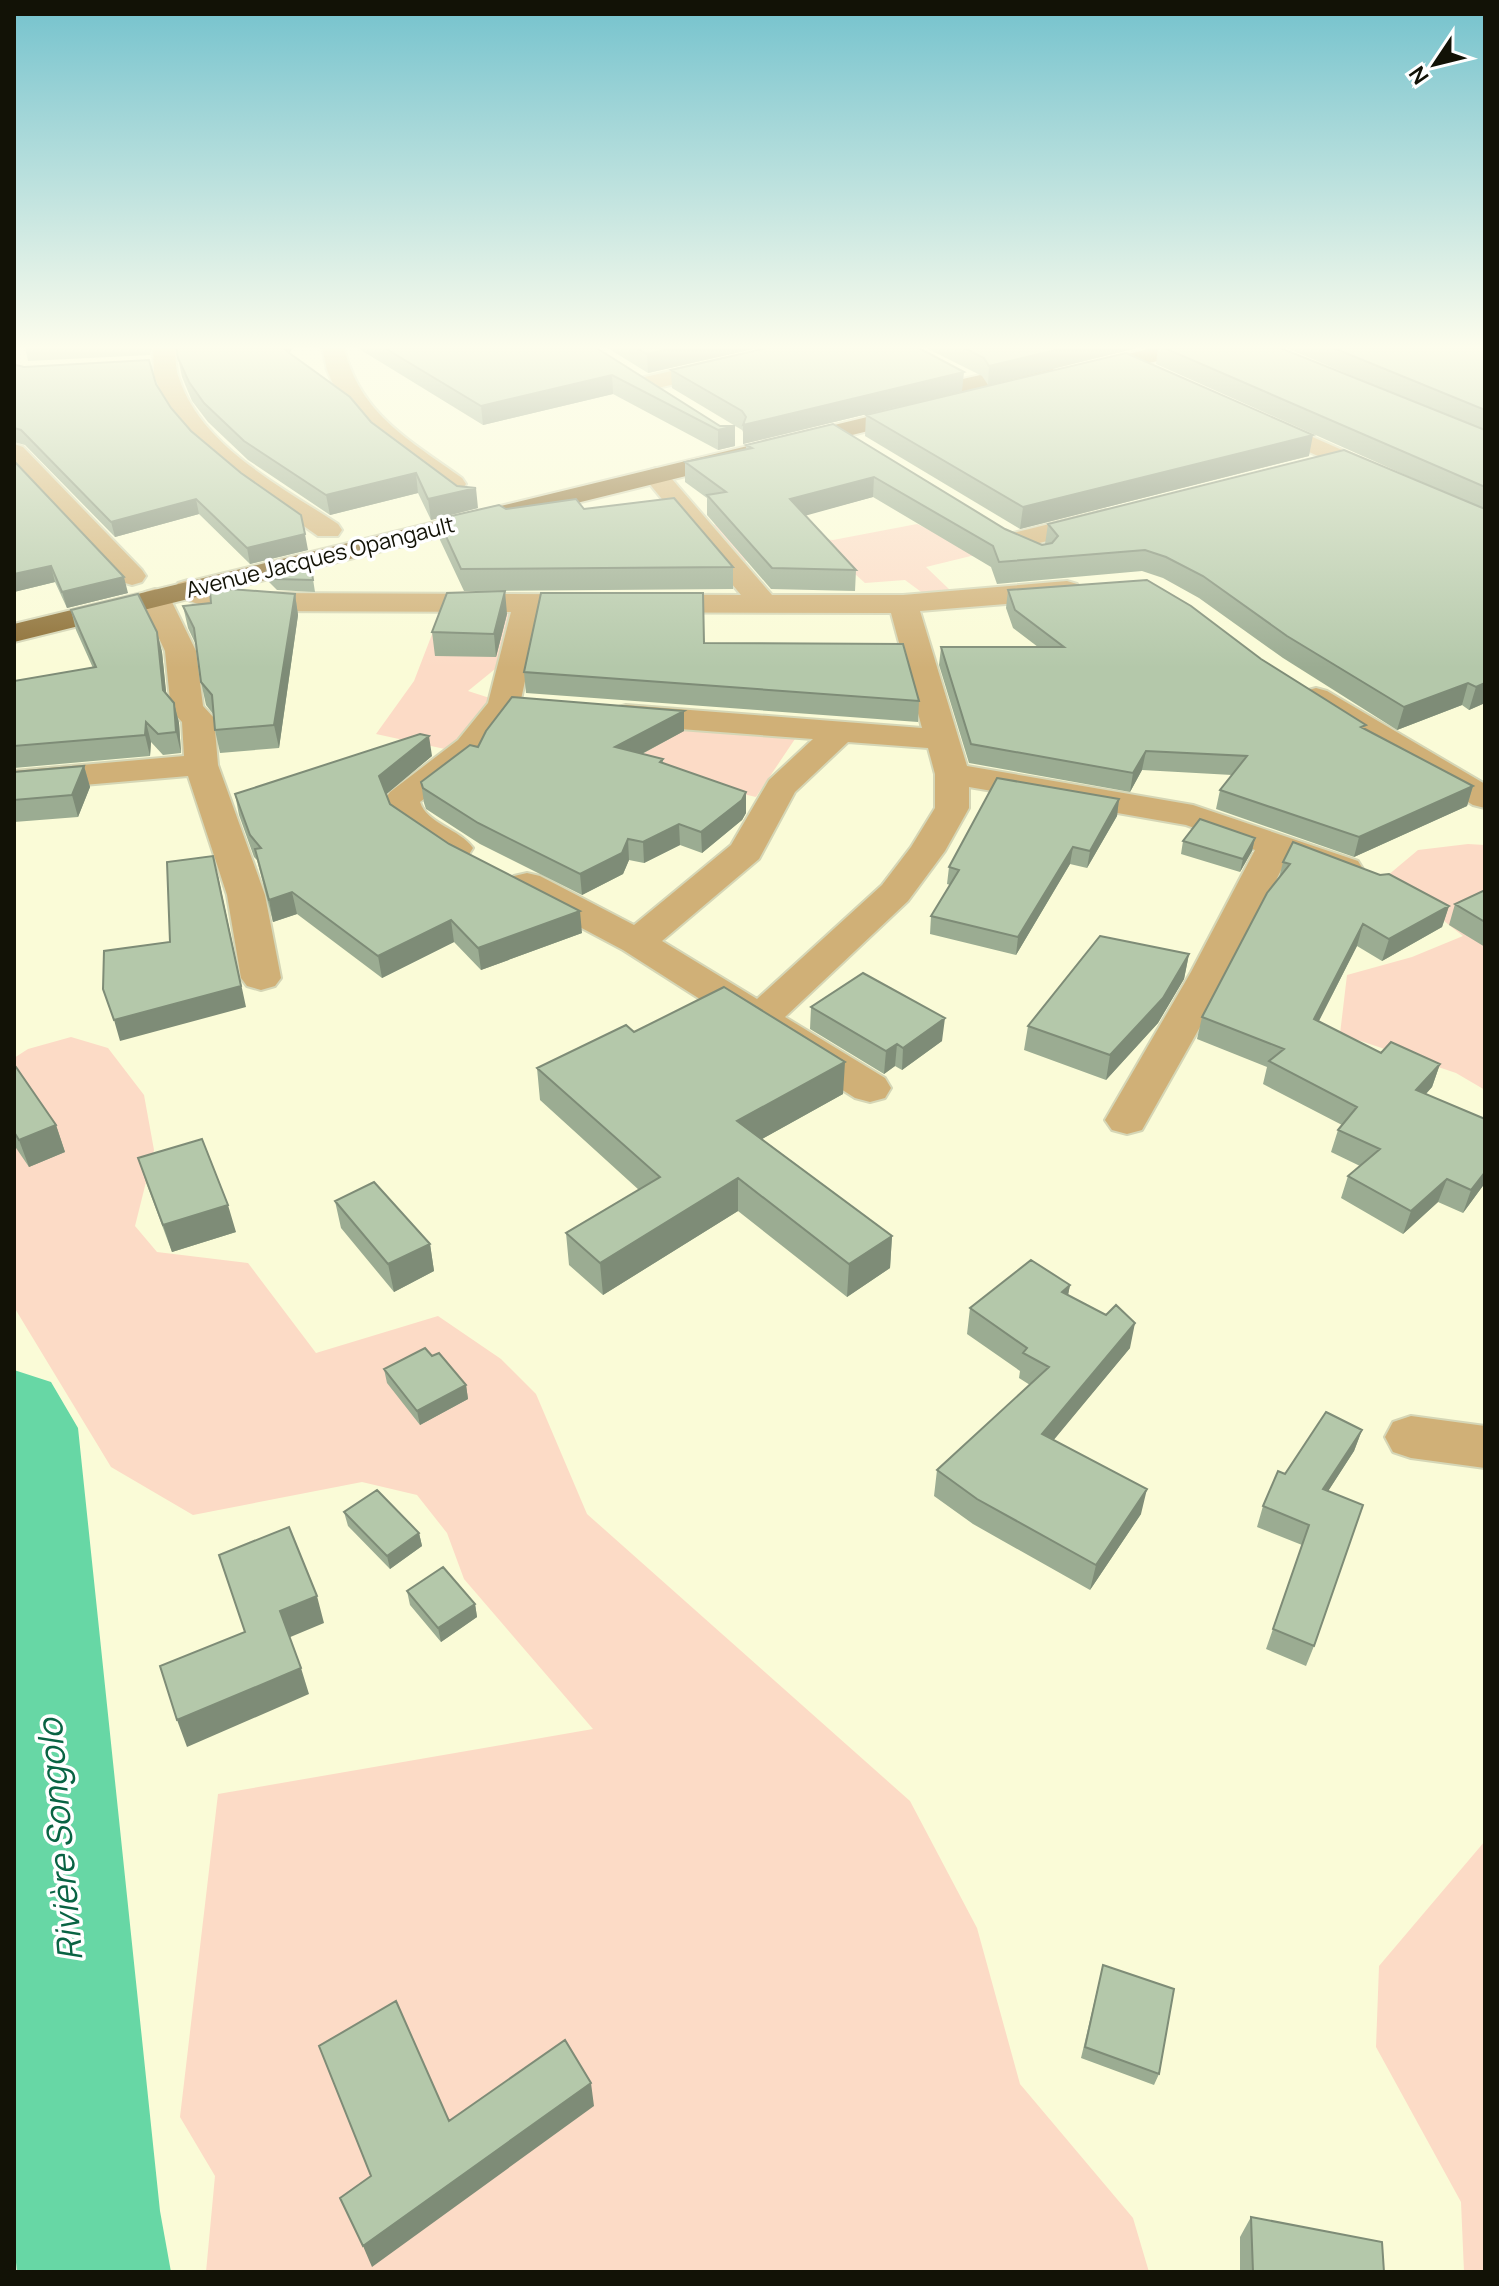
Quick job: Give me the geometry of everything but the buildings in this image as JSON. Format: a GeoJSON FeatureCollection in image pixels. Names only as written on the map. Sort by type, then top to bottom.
{"type":"FeatureCollection","features":[{"type":"Feature","properties":{"kind":"highway","name":"Avenue Jacques Opangault"},"geometry":{"type":"LineString","coordinates":[[298,538],[666,454]]}},
{"type":"Feature","properties":{"kind":"highway","name":"Avenue Jacques Opangault"},"geometry":{"type":"LineString","coordinates":[[103,584],[150,581],[188,589],[747,454]]}},
{"type":"Feature","properties":{"kind":"highway","name":"Avenue Jacques Opangault"},"geometry":{"type":"LineString","coordinates":[[14,633],[150,581]]}},
{"type":"Feature","properties":{"kind":"street"},"geometry":{"type":"LineString","coordinates":[[16,454],[150,581],[176,632],[186,675],[187,710],[198,718],[201,765],[246,895],[261,978]]}},
{"type":"Feature","properties":{"kind":"street"},"geometry":{"type":"LineString","coordinates":[[222,454],[328,530]]}},
{"type":"Feature","properties":{"kind":"street"},"geometry":{"type":"LineString","coordinates":[[413,454],[470,498]]}},
{"type":"Feature","properties":{"kind":"street"},"geometry":{"type":"LineString","coordinates":[[1335,454],[1485,523]]}},
{"type":"Feature","properties":{"kind":"street"},"geometry":{"type":"LineString","coordinates":[[1300,469],[1345,458]]}},
{"type":"Feature","properties":{"kind":"street"},"geometry":{"type":"LineString","coordinates":[[656,476],[762,601]]}},
{"type":"Feature","properties":{"kind":"street"},"geometry":{"type":"LineString","coordinates":[[1015,541],[1136,510]]}},
{"type":"Feature","properties":{"kind":"street"},"geometry":{"type":"LineString","coordinates":[[188,589],[239,602],[527,604],[762,601],[903,604],[1095,587],[990,525]]}},
{"type":"Feature","properties":{"kind":"street"},"geometry":{"type":"LineString","coordinates":[[527,604],[520,705],[402,799],[407,816],[486,864],[637,942],[870,1088]]}},
{"type":"Feature","properties":{"kind":"street"},"geometry":{"type":"LineString","coordinates":[[759,1019],[895,893],[927,851],[952,808],[952,774],[903,604]]}},
{"type":"Feature","properties":{"kind":"street"},"geometry":{"type":"LineString","coordinates":[[1291,681],[1357,724],[1476,784]]}},
{"type":"Feature","properties":{"kind":"street"},"geometry":{"type":"LineString","coordinates":[[599,712],[943,739]]}},
{"type":"Feature","properties":{"kind":"street"},"geometry":{"type":"LineString","coordinates":[[637,942],[746,851],[781,787],[838,733]]}},
{"type":"Feature","properties":{"kind":"street"},"geometry":{"type":"LineString","coordinates":[[14,781],[201,765]]}},
{"type":"Feature","properties":{"kind":"street"},"geometry":{"type":"LineString","coordinates":[[952,774],[1193,816],[1315,857],[1375,883]]}},
{"type":"Feature","properties":{"kind":"street"},"geometry":{"type":"LineString","coordinates":[[1127,1120],[1211,972],[1276,844]]}},
{"type":"Feature","properties":{"kind":"street"},"geometry":{"type":"LineString","coordinates":[[1411,1437],[1485,1447]]}},
{"type":"Feature","properties":{"kind":"shaded area"},"geometry":{"type":"Polygon","coordinates":[[[712,524],[743,531],[833,540],[917,524],[979,554],[926,567],[951,591],[924,594],[905,580],[865,583],[825,547],[806,544],[745,561],[712,524]]]}},
{"type":"Feature","properties":{"kind":"shaded area"},"geometry":{"type":"Polygon","coordinates":[[[516,610],[500,665],[468,691],[496,700],[454,751],[376,734],[414,681],[441,611],[516,610]]]}},
{"type":"Feature","properties":{"kind":"shaded area"},"geometry":{"type":"Polygon","coordinates":[[[661,723],[797,736],[756,797],[636,769],[661,723]]]}},
{"type":"Feature","properties":{"kind":"shaded area"},"geometry":{"type":"Polygon","coordinates":[[[1485,845],[1485,1090],[1456,1073],[1340,1034],[1347,975],[1412,957],[1463,936],[1387,876],[1418,850],[1485,845]]]}},
{"type":"Feature","properties":{"kind":"shaded area"},"geometry":{"type":"Polygon","coordinates":[[[71,1037],[108,1048],[144,1095],[154,1150],[135,1226],[157,1252],[248,1263],[316,1353],[438,1316],[501,1359],[536,1394],[587,1514],[910,1801],[977,1928],[1020,2084],[1133,2218],[1149,2272],[206,2272],[215,2176],[180,2117],[218,1794],[593,1729],[464,1579],[447,1533],[417,1495],[362,1482],[193,1515],[111,1467],[14,1307],[14,1058],[28,1049],[71,1037]]]}},
{"type":"Feature","properties":{"kind":"shaded area"},"geometry":{"type":"Polygon","coordinates":[[[1485,1841],[1485,2272],[1464,2272],[1461,2202],[1376,2047],[1379,1966],[1485,1841]]]}},
{"type":"Feature","properties":{"kind":"waterway","name":"Rivière Songolo"},"geometry":{"type":"LineString","coordinates":[[14,1411],[25,1428],[85,2211],[94,2272]]}}]}
